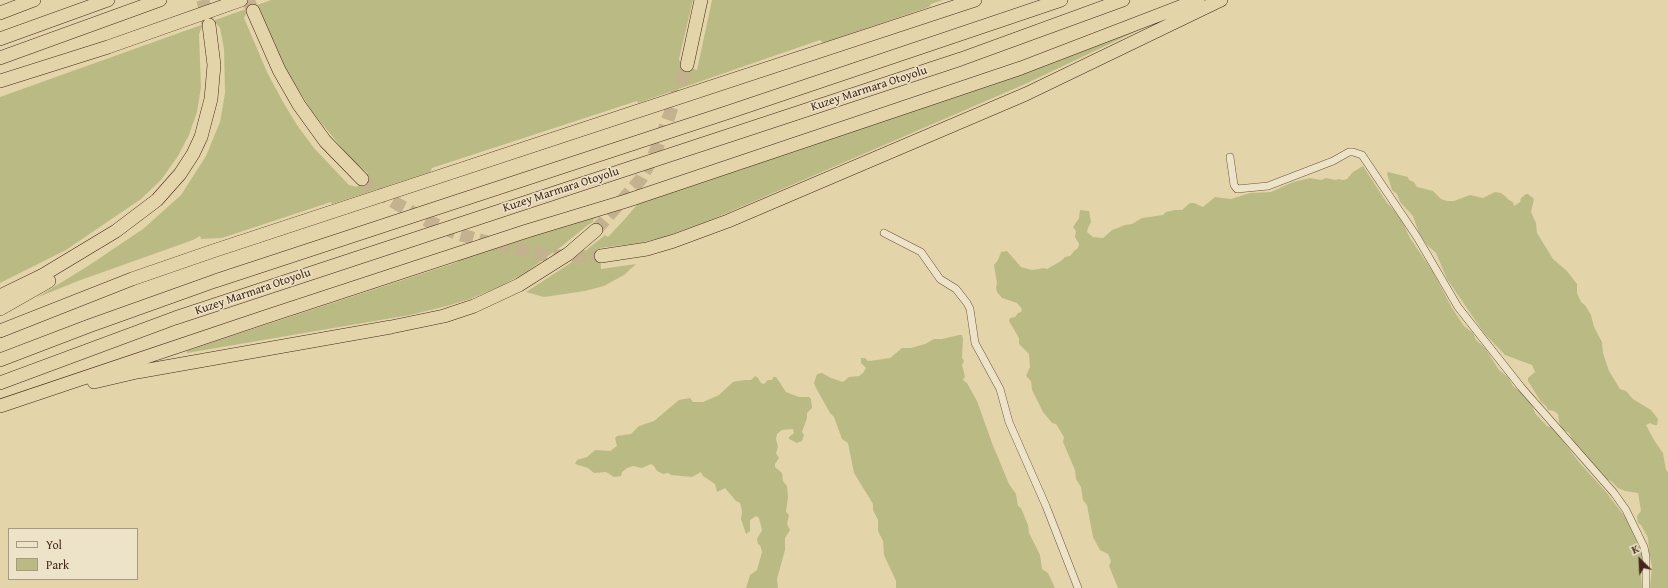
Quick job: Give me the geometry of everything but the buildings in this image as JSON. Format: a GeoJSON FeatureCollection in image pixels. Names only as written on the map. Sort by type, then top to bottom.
{"type":"FeatureCollection","features":[{"type":"Feature","properties":{"kind":"highway"},"geometry":{"type":"LineString","coordinates":[[0,13],[34,0]]}},
{"type":"Feature","properties":{"kind":"highway"},"geometry":{"type":"LineString","coordinates":[[0,39],[108,0]]}},
{"type":"Feature","properties":{"kind":"highway"},"geometry":{"type":"LineString","coordinates":[[0,58],[160,0]]}},
{"type":"Feature","properties":{"kind":"highway"},"geometry":{"type":"LineString","coordinates":[[0,81],[108,47],[242,0]]}},
{"type":"Feature","properties":{"kind":"highway"},"geometry":{"type":"LineString","coordinates":[[687,65],[701,0]]}},
{"type":"Feature","properties":{"kind":"highway"},"geometry":{"type":"LineString","coordinates":[[0,331],[118,284],[220,249],[975,0]]}},
{"type":"Feature","properties":{"kind":"highway","name":"Kuzey Marmara Otoyolu"},"geometry":{"type":"LineString","coordinates":[[0,360],[136,308],[258,266],[747,106],[1061,0]]}},
{"type":"Feature","properties":{"kind":"highway","name":"Kuzey Marmara Otoyolu"},"geometry":{"type":"LineString","coordinates":[[0,383],[175,318],[961,59],[1123,0]]}},
{"type":"Feature","properties":{"kind":"highway"},"geometry":{"type":"LineString","coordinates":[[0,406],[520,233],[626,201],[1021,68],[1198,0]]}},
{"type":"Feature","properties":{"kind":"highway"},"geometry":{"type":"LineString","coordinates":[[601,256],[647,249],[674,241],[728,221],[1026,94],[1221,0]]}},
{"type":"Feature","properties":{"kind":"highway"},"geometry":{"type":"LineString","coordinates":[[253,11],[276,65],[299,105],[329,145],[362,179]]}},
{"type":"Feature","properties":{"kind":"highway"},"geometry":{"type":"LineString","coordinates":[[0,309],[53,279],[123,233],[142,218],[180,174],[193,154],[203,131],[209,110],[213,89],[214,65],[209,25]]}},
{"type":"Feature","properties":{"kind":"highway"},"geometry":{"type":"LineString","coordinates":[[0,296],[43,275],[86,250],[134,218],[165,192]]}},
{"type":"Feature","properties":{"kind":"highway"},"geometry":{"type":"LineString","coordinates":[[0,414],[111,378],[399,326],[460,311],[491,299],[526,282],[568,254],[596,230]]}},
{"type":"Feature","properties":{"kind":"street"},"geometry":{"type":"LineString","coordinates":[[1230,157],[1234,185],[1237,189],[1268,186],[1333,161],[1349,152],[1362,155],[1417,237],[1458,307],[1521,387],[1614,494],[1626,510],[1644,547],[1646,557],[1646,588]]}},
{"type":"Feature","properties":{"kind":"street"},"geometry":{"type":"LineString","coordinates":[[884,233],[921,252],[940,278],[956,289],[967,303],[970,310],[975,343],[1000,388],[1015,436],[1046,506],[1078,588]]}},
{"type":"Feature","properties":{"kind":"green space"},"geometry":{"type":"Polygon","coordinates":[[[271,0],[693,0],[679,59],[681,65],[697,70],[712,0],[943,0],[931,4],[929,7],[823,43],[820,40],[638,103],[637,101],[432,168],[430,172],[332,204],[331,202],[222,238],[201,239],[200,236],[193,240],[78,281],[36,298],[88,266],[143,229],[181,195],[206,156],[220,122],[225,93],[224,49],[220,28],[215,22],[202,27],[199,34],[201,87],[197,112],[189,135],[178,156],[161,180],[141,199],[66,250],[0,283],[0,97],[271,0]],[[256,10],[247,12],[244,18],[267,72],[297,125],[314,148],[349,185],[357,187],[368,173],[352,160],[313,113],[282,64],[256,10]]]}},
{"type":"Feature","properties":{"kind":"green space"},"geometry":{"type":"Polygon","coordinates":[[[1139,30],[1023,85],[713,219],[664,237],[639,243],[600,248],[601,269],[636,264],[624,275],[604,286],[585,291],[544,297],[526,292],[569,264],[605,235],[608,237],[642,199],[1088,49],[1139,30]]]}},
{"type":"Feature","properties":{"kind":"green space"},"geometry":{"type":"Polygon","coordinates":[[[1363,166],[1387,203],[1394,210],[1404,225],[1410,238],[1433,272],[1452,308],[1464,326],[1473,333],[1476,340],[1485,348],[1499,370],[1508,377],[1513,386],[1523,394],[1532,405],[1535,413],[1547,426],[1553,428],[1628,521],[1644,558],[1641,575],[1642,588],[1118,588],[1109,566],[1111,561],[1108,554],[1100,550],[1093,537],[1087,505],[1083,500],[1081,487],[1076,479],[1075,470],[1063,442],[1064,437],[1056,424],[1052,423],[1043,412],[1032,390],[1031,381],[1026,376],[1030,367],[1029,354],[1019,344],[1019,338],[1009,321],[1010,318],[1015,317],[1021,312],[1022,309],[1017,303],[1002,298],[997,292],[996,288],[997,283],[994,265],[1001,252],[1007,251],[1021,267],[1032,270],[1047,269],[1065,257],[1070,256],[1078,248],[1079,244],[1075,237],[1076,231],[1073,227],[1079,218],[1080,210],[1089,211],[1091,222],[1087,232],[1093,237],[1103,238],[1112,230],[1132,224],[1142,218],[1163,215],[1166,212],[1175,210],[1182,210],[1190,203],[1203,207],[1215,197],[1231,199],[1250,193],[1271,192],[1293,182],[1310,178],[1321,180],[1326,178],[1343,180],[1347,179],[1353,172],[1363,166]]]}},
{"type":"Feature","properties":{"kind":"green space"},"geometry":{"type":"Polygon","coordinates":[[[1388,172],[1408,177],[1409,180],[1414,182],[1417,187],[1433,191],[1441,199],[1447,201],[1454,201],[1470,195],[1483,198],[1495,192],[1501,193],[1513,202],[1514,206],[1520,202],[1521,198],[1526,194],[1534,199],[1531,212],[1536,223],[1537,233],[1553,259],[1567,271],[1577,284],[1577,293],[1581,302],[1585,305],[1591,315],[1594,327],[1602,342],[1603,353],[1609,371],[1620,389],[1626,391],[1633,399],[1651,410],[1658,419],[1657,425],[1650,423],[1646,425],[1663,453],[1666,470],[1668,472],[1668,588],[1650,588],[1652,567],[1648,538],[1641,525],[1638,523],[1637,516],[1641,511],[1638,493],[1625,491],[1618,488],[1611,481],[1605,478],[1576,446],[1569,433],[1562,429],[1558,414],[1554,411],[1548,410],[1541,402],[1528,381],[1528,378],[1535,372],[1532,365],[1505,355],[1484,333],[1447,279],[1436,253],[1427,245],[1419,233],[1413,216],[1400,202],[1397,194],[1392,190],[1387,174],[1388,172]]]}},
{"type":"Feature","properties":{"kind":"green space"},"geometry":{"type":"Polygon","coordinates":[[[600,215],[562,246],[526,272],[503,285],[470,299],[410,315],[187,353],[187,351],[213,342],[458,262],[458,259],[600,215]]]}},
{"type":"Feature","properties":{"kind":"green space"},"geometry":{"type":"Polygon","coordinates":[[[962,335],[963,339],[962,358],[964,361],[962,365],[965,377],[963,379],[967,383],[977,401],[1009,484],[1016,494],[1018,506],[1021,508],[1028,525],[1029,533],[1040,555],[1042,569],[1048,573],[1055,588],[896,588],[896,581],[884,555],[883,541],[878,531],[878,520],[873,510],[873,504],[854,473],[848,443],[842,439],[834,417],[830,413],[814,383],[817,374],[822,373],[843,382],[849,377],[859,376],[866,368],[861,363],[861,358],[865,358],[868,361],[890,358],[902,348],[911,348],[925,344],[934,339],[942,339],[962,335]]]}},
{"type":"Feature","properties":{"kind":"green space"},"geometry":{"type":"Polygon","coordinates":[[[755,376],[761,383],[764,384],[768,380],[772,380],[773,377],[776,377],[786,392],[799,397],[809,397],[811,399],[812,408],[807,413],[807,418],[802,432],[804,435],[802,441],[797,443],[789,439],[789,437],[794,433],[793,429],[782,430],[777,434],[776,439],[778,447],[776,453],[779,458],[775,464],[775,467],[782,473],[783,481],[787,486],[788,497],[786,512],[789,515],[787,524],[790,530],[785,538],[785,550],[777,579],[778,588],[746,588],[750,575],[757,570],[762,552],[757,539],[762,530],[759,518],[756,516],[750,520],[750,531],[746,534],[741,519],[742,511],[740,503],[736,501],[725,488],[717,492],[715,484],[703,476],[701,472],[692,477],[671,475],[668,473],[663,474],[657,471],[651,464],[642,468],[633,466],[627,468],[622,472],[621,476],[614,477],[606,472],[594,473],[588,468],[575,464],[577,460],[587,457],[595,450],[610,451],[617,446],[615,438],[617,436],[631,434],[639,426],[654,421],[679,400],[690,398],[693,402],[703,402],[719,395],[733,382],[751,380],[755,376]]]}},
{"type":"Feature","properties":{"kind":"tunnel"},"geometry":{"type":"LineString","coordinates":[[203,0],[208,24]]}},
{"type":"Feature","properties":{"kind":"tunnel"},"geometry":{"type":"LineString","coordinates":[[248,0],[253,11]]}},
{"type":"Feature","properties":{"kind":"tunnel"},"geometry":{"type":"LineString","coordinates":[[596,230],[641,179],[662,136],[687,65]]}},
{"type":"Feature","properties":{"kind":"tunnel"},"geometry":{"type":"LineString","coordinates":[[362,179],[376,191],[399,205],[428,221],[458,234],[494,244],[546,255],[575,257],[601,256]]}}]}
